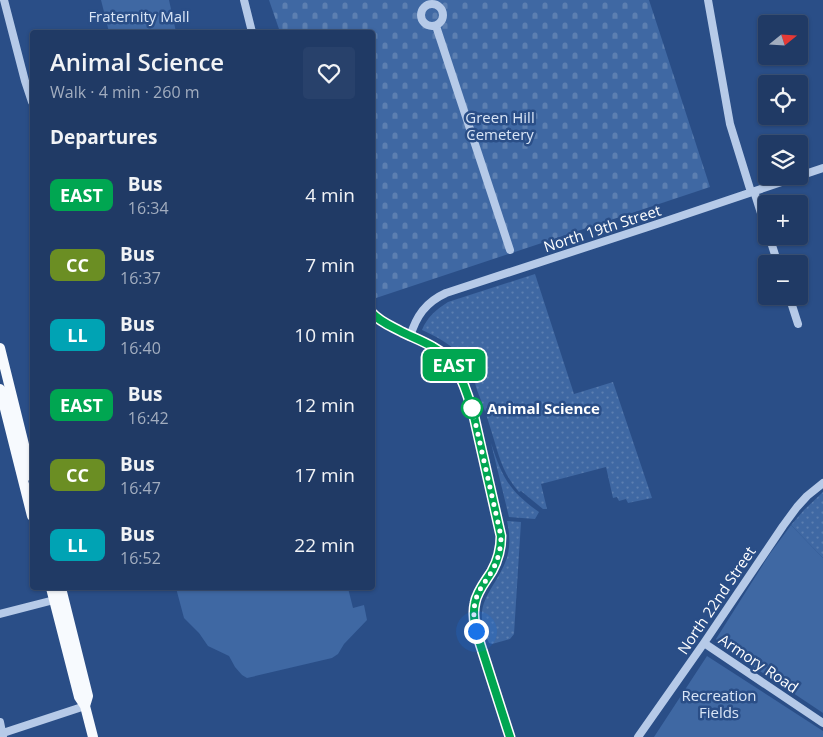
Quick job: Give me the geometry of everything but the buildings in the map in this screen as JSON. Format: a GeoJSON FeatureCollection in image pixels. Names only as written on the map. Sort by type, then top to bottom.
{"type":"FeatureCollection","features":[{"type":"Feature","properties":{"kind":"main road"},"geometry":{"type":"LineString","coordinates":[[0,348],[30,469]]}},
{"type":"Feature","properties":{"kind":"main road"},"geometry":{"type":"LineString","coordinates":[[1,395],[30,508]]}},
{"type":"Feature","properties":{"kind":"main road"},"geometry":{"type":"LineString","coordinates":[[52,590],[79,698],[85,706],[93,737]]}},
{"type":"Feature","properties":{"kind":"main road"},"geometry":{"type":"LineString","coordinates":[[62,590],[88,696],[85,706]]}},
{"type":"Feature","properties":{"kind":"street"},"geometry":{"type":"LineString","coordinates":[[4,0],[30,96]]}},
{"type":"Feature","properties":{"kind":"street"},"geometry":{"type":"LineString","coordinates":[[244,0],[252,30]]}},
{"type":"Feature","properties":{"kind":"street"},"geometry":{"type":"LineString","coordinates":[[708,0],[730,124],[758,208]]}},
{"type":"Feature","properties":{"kind":"street"},"geometry":{"type":"LineString","coordinates":[[428,2],[438,5],[443,13],[441,22],[436,26],[429,26],[423,22],[421,12],[428,2]]}},
{"type":"Feature","properties":{"kind":"street"},"geometry":{"type":"LineString","coordinates":[[436,26],[510,250]]}},
{"type":"Feature","properties":{"kind":"street","name":"North 19th Street"},"geometry":{"type":"LineString","coordinates":[[410,337],[414,324],[421,312],[433,300],[446,293],[823,168]]}},
{"type":"Feature","properties":{"kind":"street"},"geometry":{"type":"LineString","coordinates":[[792,305],[798,324]]}},
{"type":"Feature","properties":{"kind":"street"},"geometry":{"type":"LineString","coordinates":[[375,316],[410,337],[440,351],[452,363],[462,380],[473,412],[500,528],[501,545],[495,564],[477,596],[474,621],[510,737]]}},
{"type":"Feature","properties":{"kind":"street","name":"North 22nd Street"},"geometry":{"type":"LineString","coordinates":[[638,737],[798,507],[807,496],[823,483]]}},
{"type":"Feature","properties":{"kind":"street"},"geometry":{"type":"LineString","coordinates":[[0,614],[54,600]]}},
{"type":"Feature","properties":{"kind":"street","name":"Armory Road"},"geometry":{"type":"LineString","coordinates":[[704,643],[823,722]]}},
{"type":"Feature","properties":{"kind":"street"},"geometry":{"type":"LineString","coordinates":[[0,722],[2,734],[85,706]]}},
{"type":"Feature","properties":{"kind":"green space","name":"Fraternity Mall"},"geometry":{"type":"Polygon","coordinates":[[[101,0],[169,0],[176,30],[108,30],[101,0]]]}},
{"type":"Feature","properties":{"kind":"green space","name":"Green Hill Cemetery"},"geometry":{"type":"Polygon","coordinates":[[[269,0],[649,0],[710,187],[375,298],[375,30],[279,30],[269,0]]]}},
{"type":"Feature","properties":{"kind":"green space"},"geometry":{"type":"Polygon","coordinates":[[[535,274],[574,394],[613,382],[652,498],[628,503],[626,499],[619,501],[617,497],[613,498],[606,467],[541,484],[547,509],[543,509],[521,491],[519,492],[508,477],[501,462],[470,368],[456,350],[422,330],[433,314],[448,302],[535,274]]]}},
{"type":"Feature","properties":{"kind":"green space"},"geometry":{"type":"Polygon","coordinates":[[[491,443],[508,482],[520,497],[539,512],[535,519],[509,517],[491,443]]]}},
{"type":"Feature","properties":{"kind":"green space"},"geometry":{"type":"Polygon","coordinates":[[[823,492],[823,558],[791,525],[823,492]]]}},
{"type":"Feature","properties":{"kind":"green space"},"geometry":{"type":"Polygon","coordinates":[[[507,521],[521,522],[514,634],[510,639],[492,644],[489,643],[484,630],[482,609],[507,558],[509,532],[507,521]]]}},
{"type":"Feature","properties":{"kind":"green space"},"geometry":{"type":"Polygon","coordinates":[[[791,525],[823,558],[823,713],[718,643],[716,639],[769,555],[791,525]]]}},
{"type":"Feature","properties":{"kind":"green space"},"geometry":{"type":"Polygon","coordinates":[[[177,590],[348,590],[353,608],[364,605],[367,620],[344,644],[338,654],[332,658],[247,678],[235,667],[229,656],[208,646],[199,633],[184,618],[177,590]]]}},
{"type":"Feature","properties":{"kind":"green space","name":"Recreation Fields"},"geometry":{"type":"Polygon","coordinates":[[[707,656],[823,731],[823,737],[654,737],[707,656]]]}},
{"type":"Feature","properties":{"kind":"bus line","name":"EAST"},"geometry":{"type":"LineString","coordinates":[[375,317],[410,337],[440,351],[457,369],[467,392],[501,536],[498,558],[480,589],[475,602],[474,621],[510,737]]}},
{"type":"Feature","properties":{"kind":"place","name":"Animal Science"},"geometry":{"type":"Point","coordinates":[472,408]}},
{"type":"Feature","properties":{"kind":"route"},"geometry":{"type":"LineString","coordinates":[[472,408],[501,536],[498,558],[480,589],[475,602],[474,621],[476,631]]}}]}
